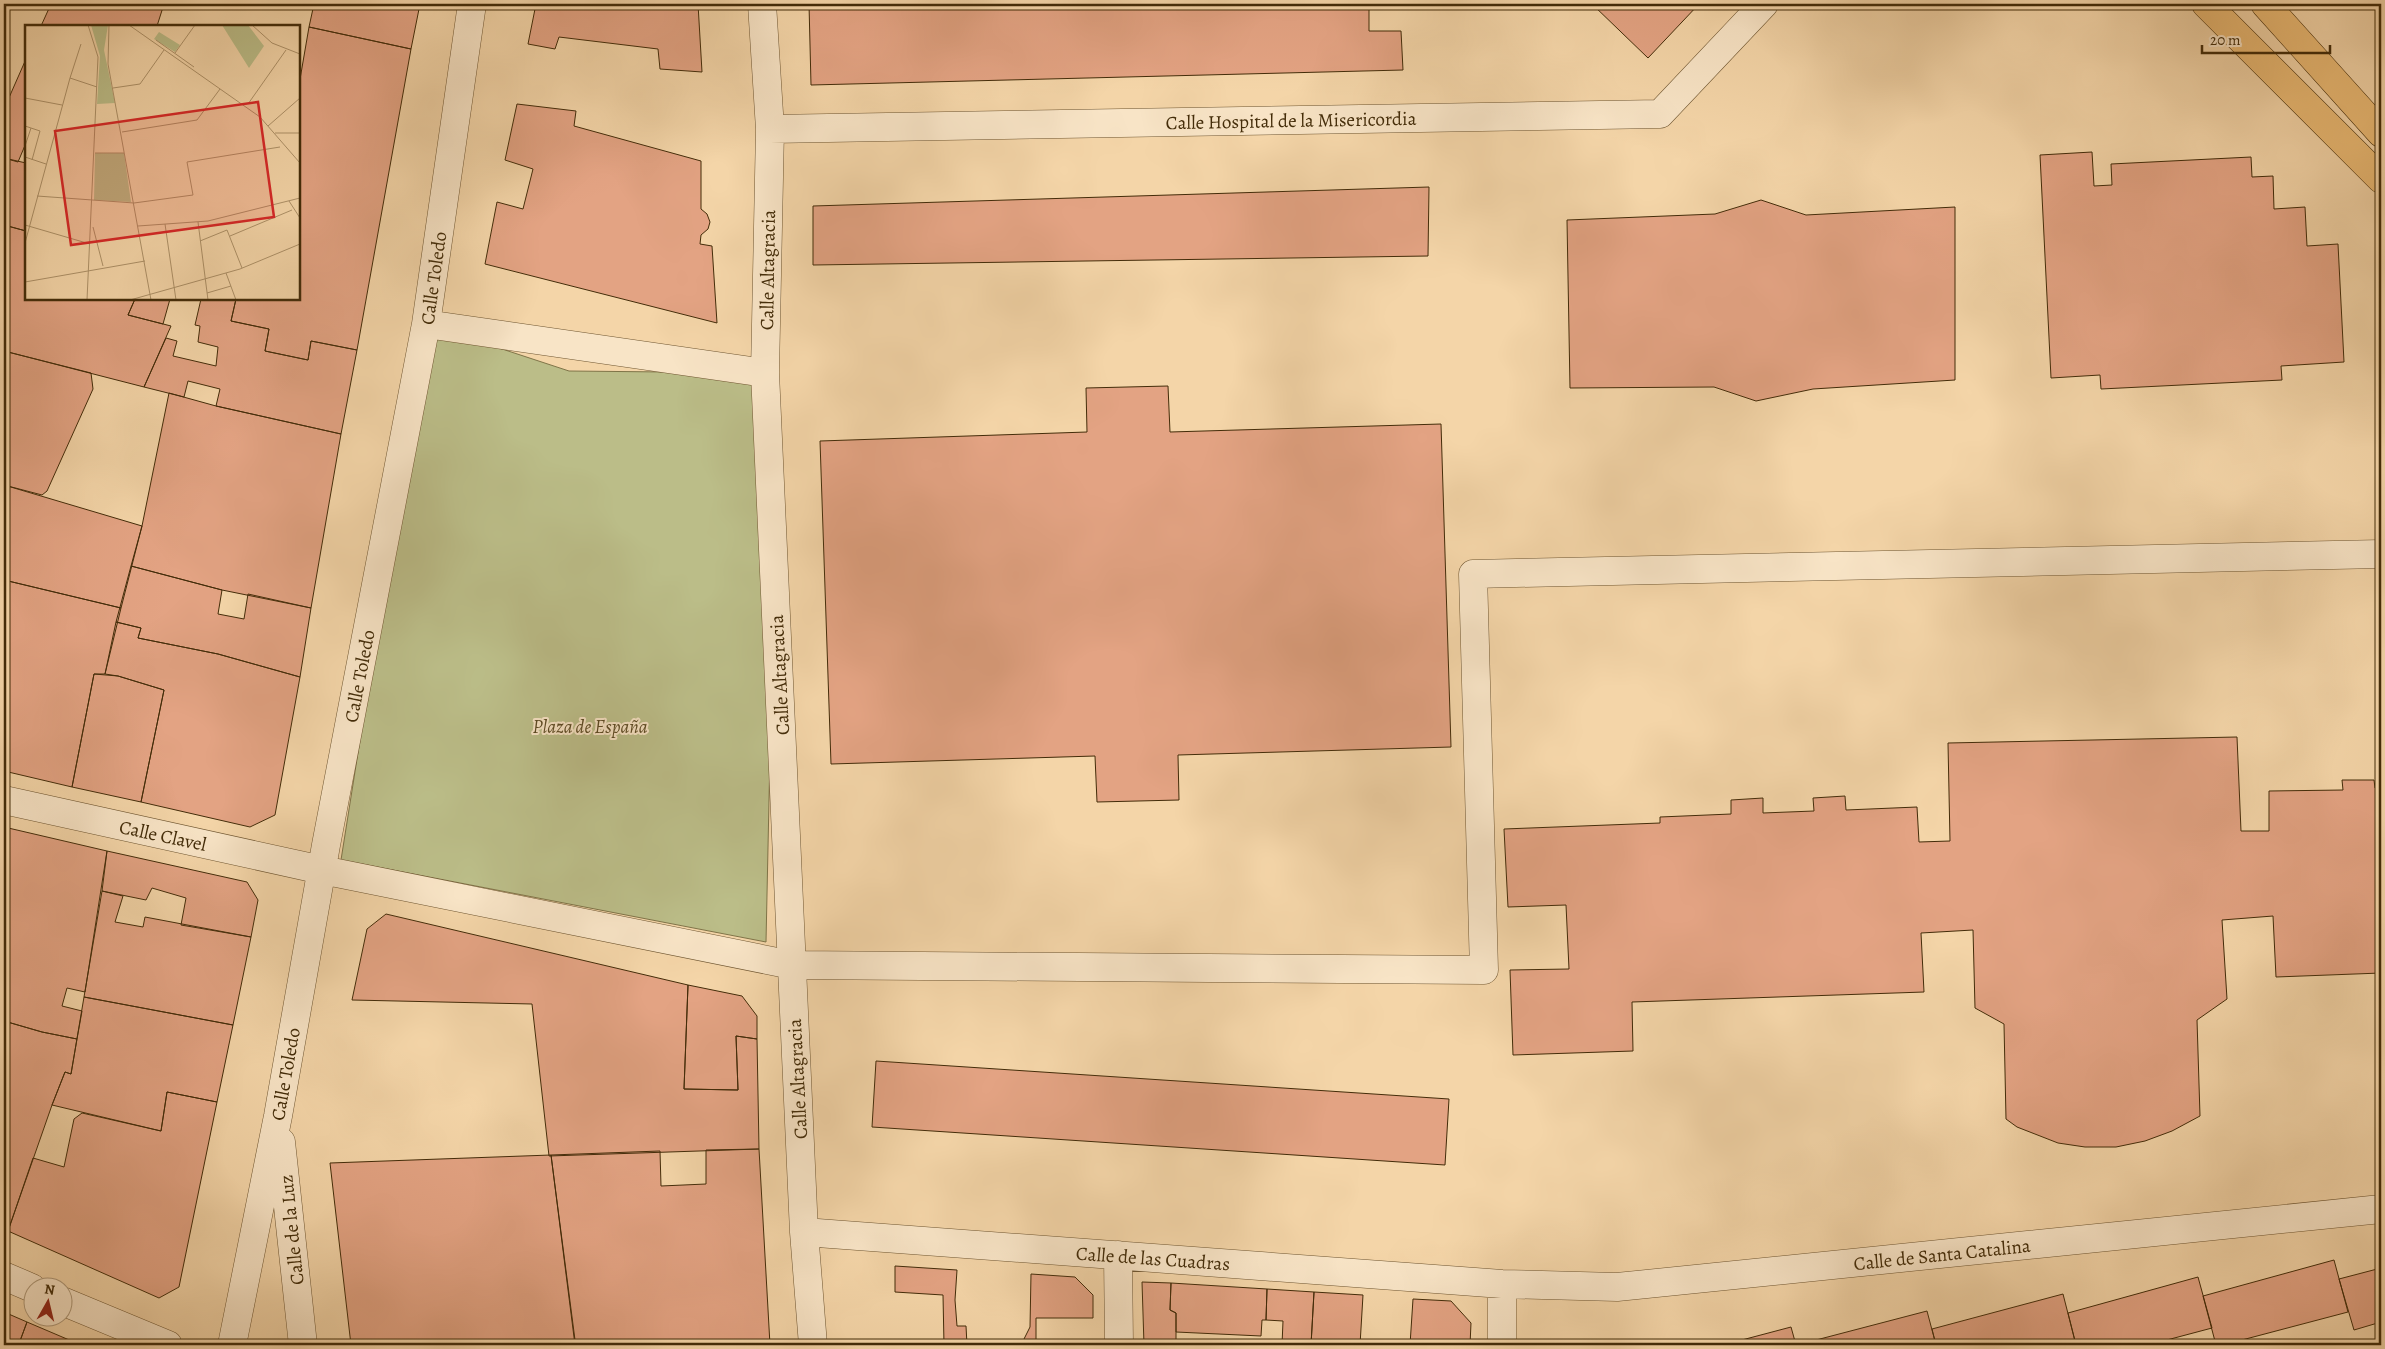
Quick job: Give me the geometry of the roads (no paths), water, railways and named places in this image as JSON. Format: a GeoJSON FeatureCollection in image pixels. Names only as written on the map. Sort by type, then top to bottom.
{"type":"FeatureCollection","features":[{"type":"Feature","properties":{"kind":"highway"},"geometry":{"type":"LineString","coordinates":[[2206,4],[2381,178]]}},
{"type":"Feature","properties":{"kind":"highway"},"geometry":{"type":"LineString","coordinates":[[2273,6],[2381,133]]}},
{"type":"Feature","properties":{"kind":"street","name":"Calle Toledo"},"geometry":{"type":"LineString","coordinates":[[232,1345],[278,1116],[322,870],[426,324],[472,4]]}},
{"type":"Feature","properties":{"kind":"street","name":"Calle Altagracia"},"geometry":{"type":"LineString","coordinates":[[762,4],[770,129],[765,373],[804,1232],[813,1345]]}},
{"type":"Feature","properties":{"kind":"street","name":"Calle Hospital de la Misericordia"},"geometry":{"type":"LineString","coordinates":[[770,129],[1660,114],[1764,4]]}},
{"type":"Feature","properties":{"kind":"street"},"geometry":{"type":"LineString","coordinates":[[426,324],[765,373]]}},
{"type":"Feature","properties":{"kind":"street"},"geometry":{"type":"LineString","coordinates":[[322,870],[792,965],[1484,970],[1473,574],[2381,554]]}},
{"type":"Feature","properties":{"kind":"street","name":"Calle Clavel"},"geometry":{"type":"LineString","coordinates":[[4,800],[322,870]]}},
{"type":"Feature","properties":{"kind":"street","name":"Calle de la Luz"},"geometry":{"type":"LineString","coordinates":[[278,1116],[303,1345]]}},
{"type":"Feature","properties":{"kind":"street","name":"Calle de Santa Catalina"},"geometry":{"type":"LineString","coordinates":[[1502,1284],[1617,1286],[2381,1209]]}},
{"type":"Feature","properties":{"kind":"street","name":"Calle de las Cuadras"},"geometry":{"type":"LineString","coordinates":[[804,1232],[1502,1284]]}},
{"type":"Feature","properties":{"kind":"street"},"geometry":{"type":"LineString","coordinates":[[1118,1255],[1119,1345]]}},
{"type":"Feature","properties":{"kind":"street"},"geometry":{"type":"LineString","coordinates":[[4,1276],[22,1284]]}},
{"type":"Feature","properties":{"kind":"street"},"geometry":{"type":"LineString","coordinates":[[1502,1284],[1502,1345]]}},
{"type":"Feature","properties":{"kind":"street"},"geometry":{"type":"LineString","coordinates":[[72,1305],[168,1345]]}},
{"type":"Feature","properties":{"kind":"park label","name":"Plaza de España"},"geometry":{"type":"Point","coordinates":[590,726]}}]}
